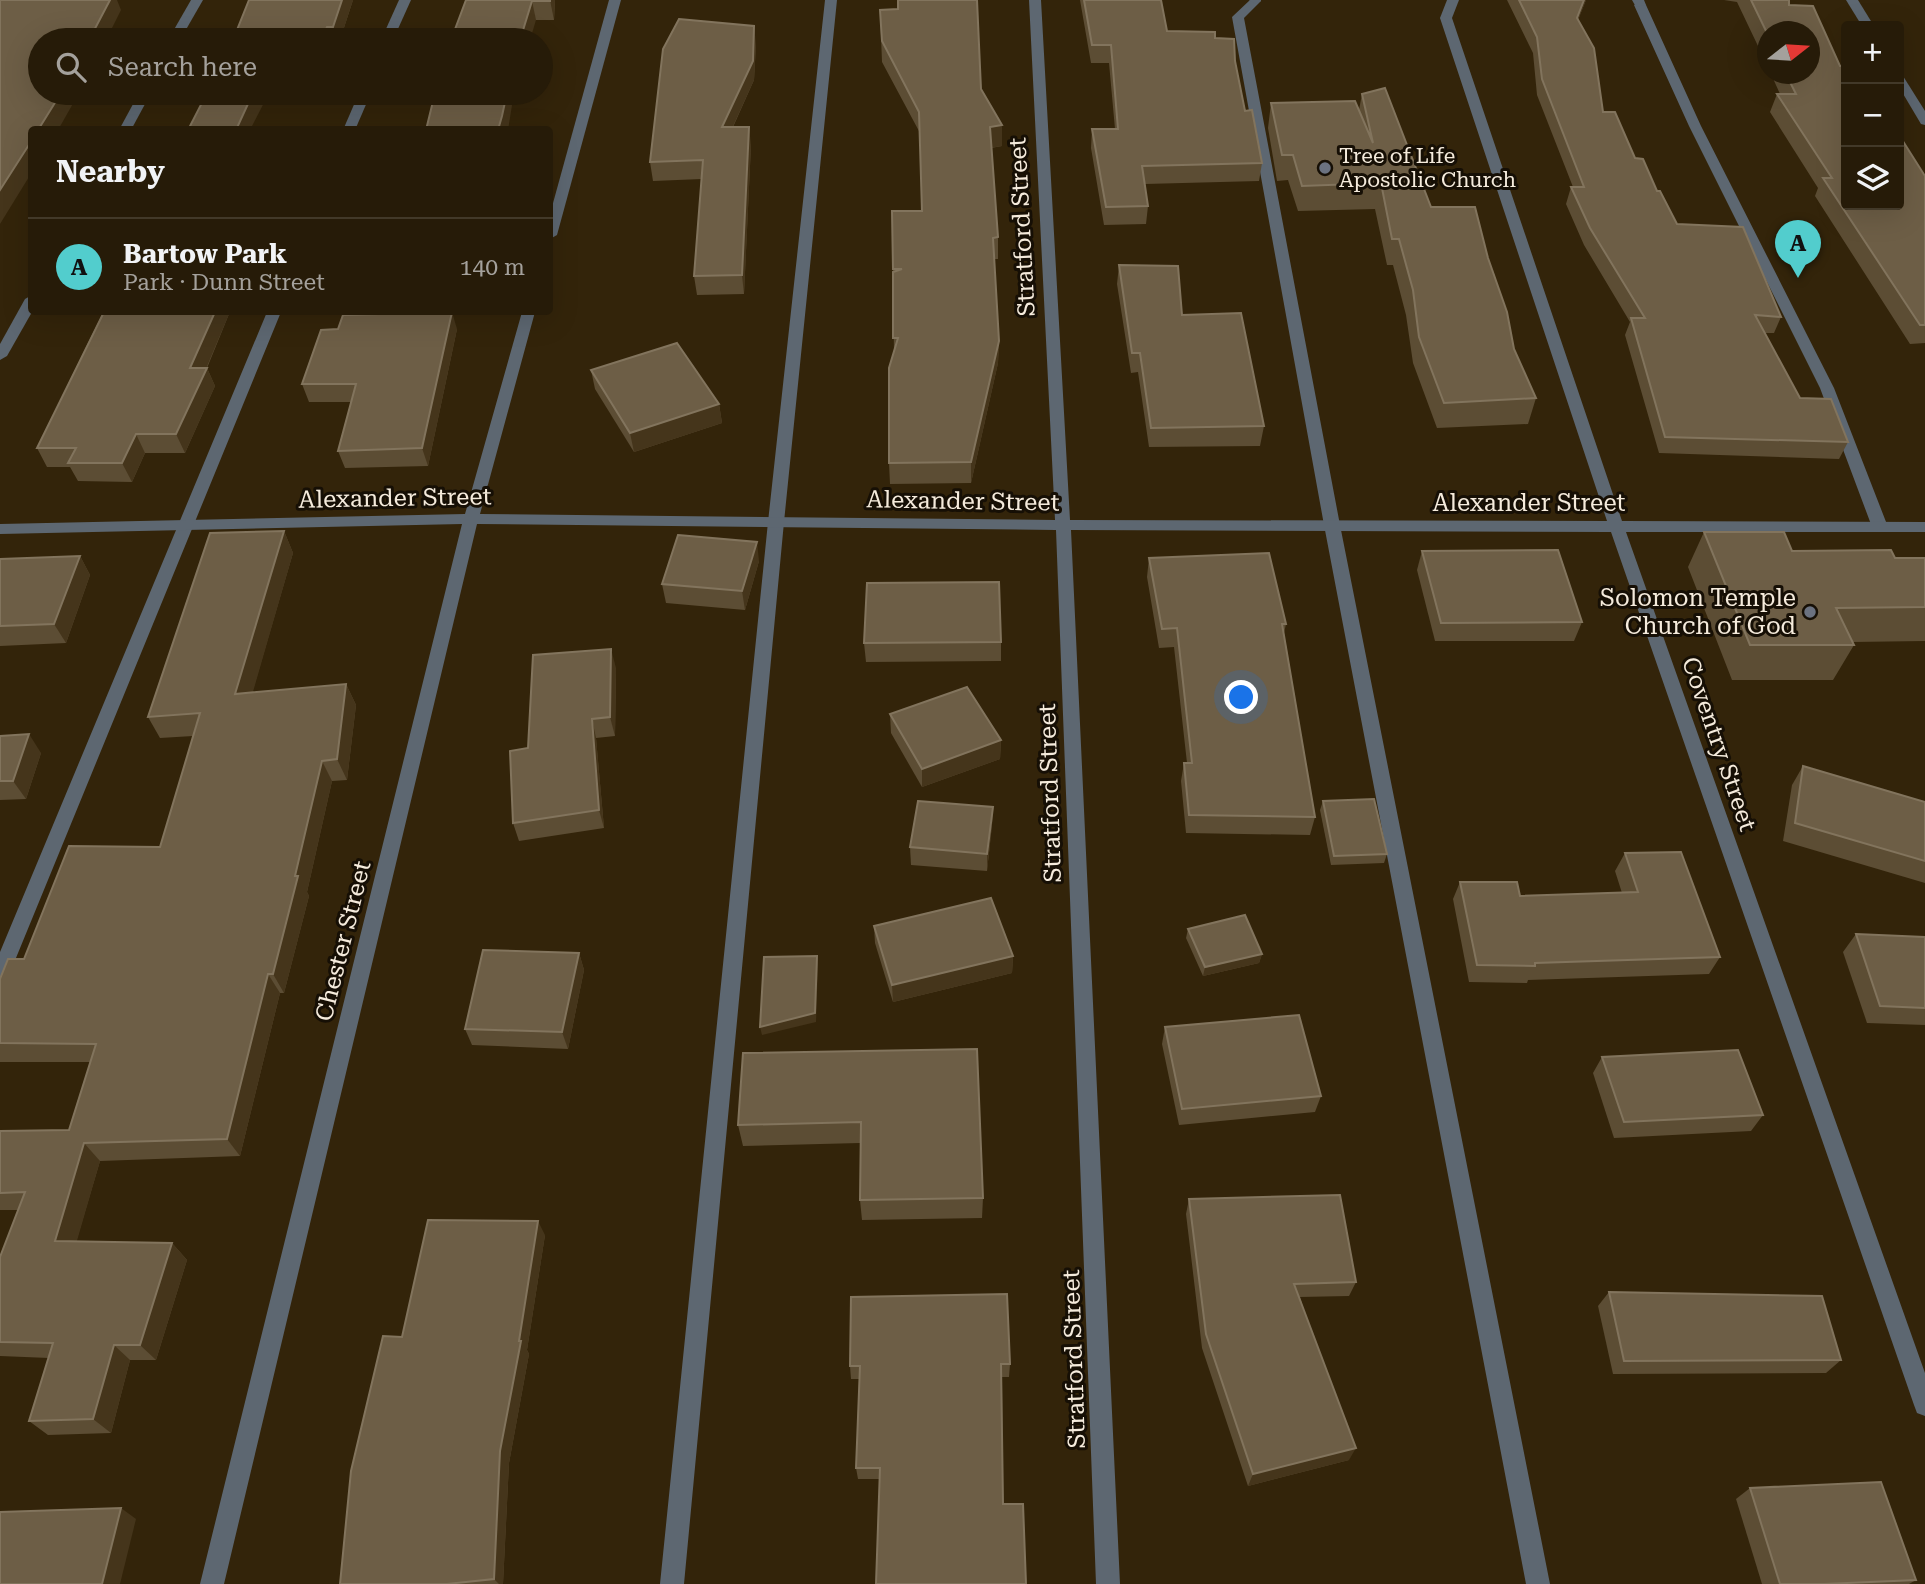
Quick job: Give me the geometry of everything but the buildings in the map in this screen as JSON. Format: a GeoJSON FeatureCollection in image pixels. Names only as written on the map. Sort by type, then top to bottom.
{"type":"FeatureCollection","features":[{"type":"Feature","properties":{"kind":"street"},"geometry":{"type":"LineString","coordinates":[[181,28],[197,0]]}},
{"type":"Feature","properties":{"kind":"street"},"geometry":{"type":"LineString","coordinates":[[392,28],[405,0]]}},
{"type":"Feature","properties":{"kind":"street"},"geometry":{"type":"LineString","coordinates":[[553,224],[615,0]]}},
{"type":"Feature","properties":{"kind":"street"},"geometry":{"type":"LineString","coordinates":[[672,1584],[776,522],[831,0]]}},
{"type":"Feature","properties":{"kind":"street","name":"Stratford Street"},"geometry":{"type":"LineString","coordinates":[[1035,0],[1063,525],[1108,1584]]}},
{"type":"Feature","properties":{"kind":"street"},"geometry":{"type":"LineString","coordinates":[[1255,0],[1238,17],[1332,525],[1538,1584]]}},
{"type":"Feature","properties":{"kind":"street","name":"Coventry Street"},"geometry":{"type":"LineString","coordinates":[[1453,0],[1446,18],[1616,525],[1925,1405]]}},
{"type":"Feature","properties":{"kind":"street"},"geometry":{"type":"LineString","coordinates":[[1852,0],[1865,21]]}},
{"type":"Feature","properties":{"kind":"street"},"geometry":{"type":"LineString","coordinates":[[1639,3],[1695,127],[1827,388],[1880,527]]}},
{"type":"Feature","properties":{"kind":"street"},"geometry":{"type":"LineString","coordinates":[[1903,84],[1925,121]]}},
{"type":"Feature","properties":{"kind":"street"},"geometry":{"type":"LineString","coordinates":[[127,126],[139,105]]}},
{"type":"Feature","properties":{"kind":"street"},"geometry":{"type":"LineString","coordinates":[[351,126],[360,105]]}},
{"type":"Feature","properties":{"kind":"street"},"geometry":{"type":"LineString","coordinates":[[0,356],[28,306]]}},
{"type":"Feature","properties":{"kind":"street"},"geometry":{"type":"LineString","coordinates":[[0,975],[273,315]]}},
{"type":"Feature","properties":{"kind":"street","name":"Chester Street"},"geometry":{"type":"LineString","coordinates":[[212,1584],[471,519],[527,315]]}},
{"type":"Feature","properties":{"kind":"street","name":"Alexander Street"},"geometry":{"type":"LineString","coordinates":[[0,529],[471,519],[1063,525],[1925,527]]}},
{"type":"Feature","properties":{"kind":"place","name":"Tree of Life Apostolic Church"},"geometry":{"type":"Point","coordinates":[1325,168]}},
{"type":"Feature","properties":{"kind":"place","name":"Bartow Park"},"geometry":{"type":"Point","coordinates":[1798,278]}},
{"type":"Feature","properties":{"kind":"place","name":"Solomon Temple Church of God"},"geometry":{"type":"Point","coordinates":[1810,612]}}]}
